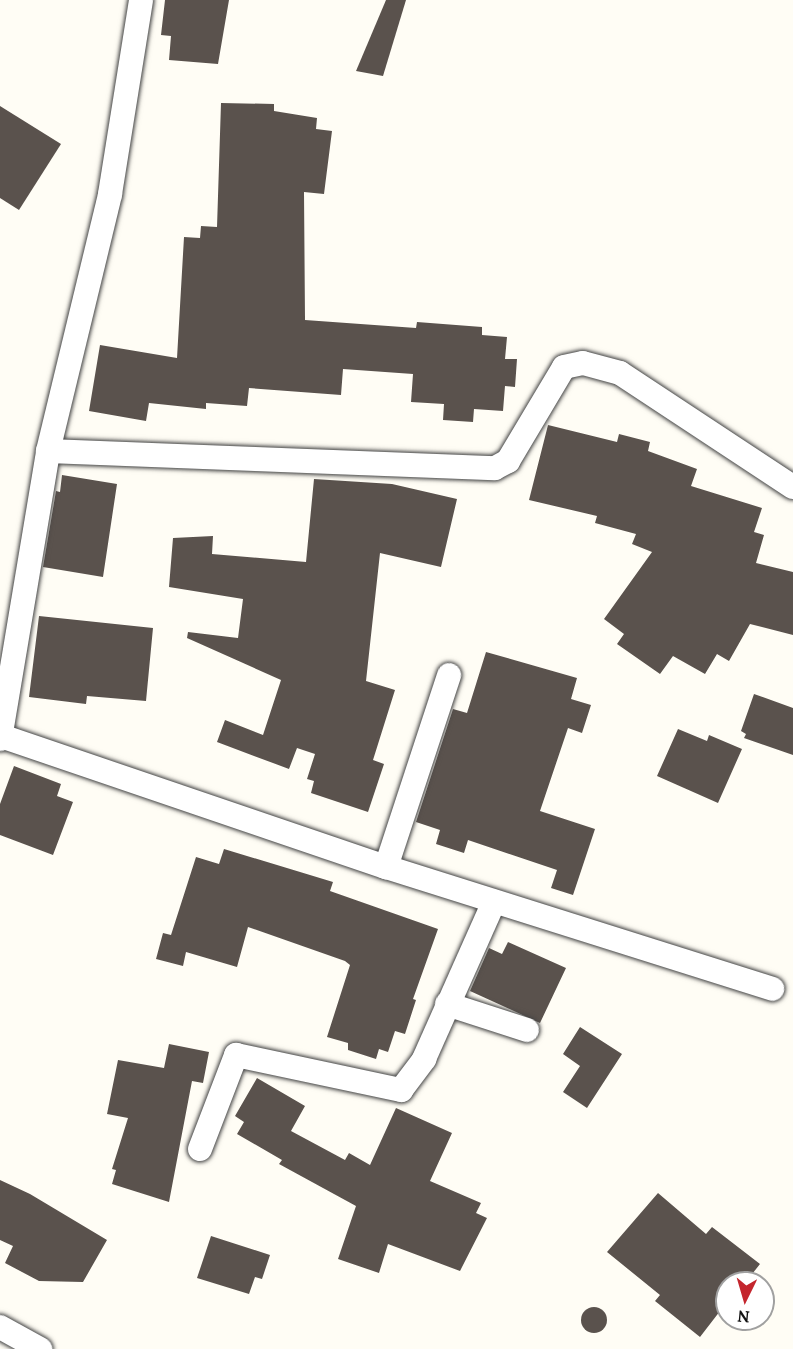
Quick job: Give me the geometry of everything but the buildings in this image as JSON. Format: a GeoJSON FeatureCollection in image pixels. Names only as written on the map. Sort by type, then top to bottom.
{"type":"FeatureCollection","features":[{"type":"Feature","properties":{"kind":"street"},"geometry":{"type":"LineString","coordinates":[[141,0],[110,194],[48,451],[0,738],[386,867],[772,989]]}},
{"type":"Feature","properties":{"kind":"street"},"geometry":{"type":"LineString","coordinates":[[48,451],[495,468],[508,461],[564,367],[583,363],[620,373],[793,487]]}},
{"type":"Feature","properties":{"kind":"street"},"geometry":{"type":"LineString","coordinates":[[386,867],[449,675]]}},
{"type":"Feature","properties":{"kind":"street"},"geometry":{"type":"LineString","coordinates":[[200,1149],[236,1055],[400,1090],[424,1059],[494,902]]}},
{"type":"Feature","properties":{"kind":"street"},"geometry":{"type":"LineString","coordinates":[[447,1004],[527,1030]]}},
{"type":"Feature","properties":{"kind":"street"},"geometry":{"type":"LineString","coordinates":[[0,1327],[40,1349]]}}]}
